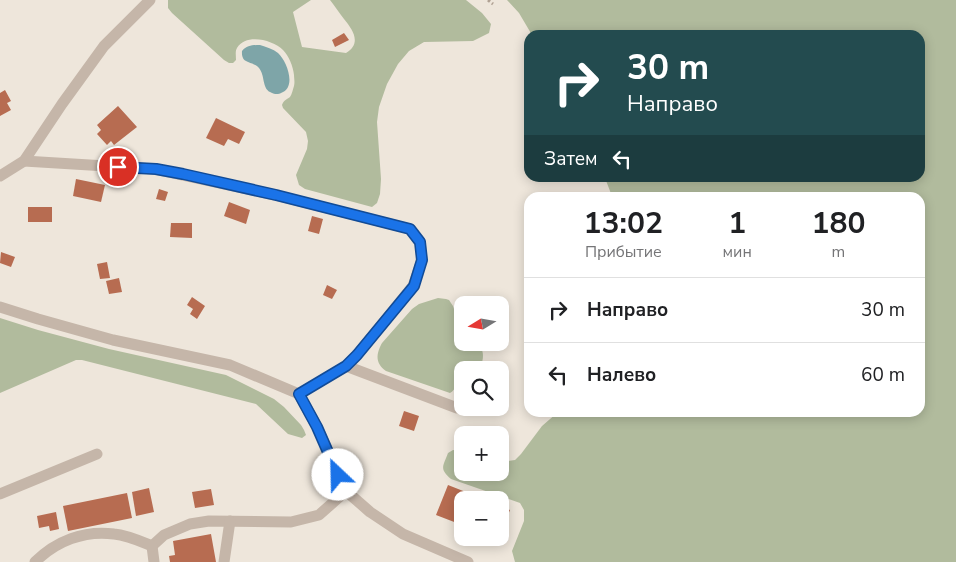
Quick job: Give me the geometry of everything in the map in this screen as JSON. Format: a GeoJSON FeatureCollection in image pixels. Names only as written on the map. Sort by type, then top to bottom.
{"type":"FeatureCollection","features":[{"type":"Feature","properties":{"kind":"lane"},"geometry":{"type":"LineString","coordinates":[[0,176],[24,161],[104,46],[150,0]]}},
{"type":"Feature","properties":{"kind":"lane"},"geometry":{"type":"LineString","coordinates":[[24,161],[156,169],[276,195],[410,229],[420,242],[422,260],[414,286],[346,366],[299,394]]}},
{"type":"Feature","properties":{"kind":"lane"},"geometry":{"type":"LineString","coordinates":[[0,307],[112,340],[230,365],[299,394],[317,427],[346,491],[370,512],[403,534],[468,562]]}},
{"type":"Feature","properties":{"kind":"lane"},"geometry":{"type":"LineString","coordinates":[[346,366],[454,407]]}},
{"type":"Feature","properties":{"kind":"lane"},"geometry":{"type":"LineString","coordinates":[[0,494],[97,454]]}},
{"type":"Feature","properties":{"kind":"lane"},"geometry":{"type":"LineString","coordinates":[[152,546],[164,535],[190,524],[230,520],[291,522],[319,514],[346,491]]}},
{"type":"Feature","properties":{"kind":"lane"},"geometry":{"type":"LineString","coordinates":[[224,562],[230,520]]}},
{"type":"Feature","properties":{"kind":"lane"},"geometry":{"type":"LineString","coordinates":[[35,562],[58,544],[72,538],[92,534],[114,534],[152,546]]}},
{"type":"Feature","properties":{"kind":"lane"},"geometry":{"type":"LineString","coordinates":[[152,546],[154,562]]}},
{"type":"Feature","properties":{"kind":"path"},"geometry":{"type":"LineString","coordinates":[[488,0],[493,4]]}},
{"type":"Feature","properties":{"kind":"green space"},"geometry":{"type":"Polygon","coordinates":[[[168,0],[311,0],[293,12],[302,47],[346,53],[354,45],[353,32],[330,0],[466,0],[482,13],[491,24],[489,33],[473,41],[424,42],[409,51],[398,64],[387,84],[379,107],[377,122],[381,179],[380,194],[377,203],[372,207],[305,189],[299,185],[296,175],[307,149],[308,141],[306,132],[282,105],[291,96],[294,86],[292,65],[283,50],[273,43],[253,39],[241,43],[237,48],[236,60],[233,63],[229,63],[172,13],[168,8],[168,0]]]}},
{"type":"Feature","properties":{"kind":"green space"},"geometry":{"type":"Polygon","coordinates":[[[507,0],[956,0],[956,562],[515,562],[512,551],[524,521],[524,510],[520,503],[509,499],[509,491],[486,491],[457,481],[509,481],[509,461],[515,460],[521,454],[542,426],[552,417],[925,417],[925,192],[610,192],[606,182],[925,182],[925,30],[529,30],[519,13],[507,0]]]}},
{"type":"Feature","properties":{"kind":"green space"},"geometry":{"type":"Polygon","coordinates":[[[438,298],[449,300],[454,309],[454,351],[482,351],[482,361],[454,361],[454,389],[450,393],[386,371],[378,362],[382,343],[412,309],[419,304],[438,298]]]}},
{"type":"Feature","properties":{"kind":"green space"},"geometry":{"type":"Polygon","coordinates":[[[0,318],[109,349],[226,375],[274,399],[301,425],[306,435],[302,438],[288,434],[256,404],[82,360],[76,360],[0,393],[0,318]]]}},
{"type":"Feature","properties":{"kind":"green space"},"geometry":{"type":"Polygon","coordinates":[[[453,450],[454,480],[443,470],[448,453],[453,450]]]}},
{"type":"Feature","properties":{"kind":"water"},"geometry":{"type":"Polygon","coordinates":[[[260,45],[278,53],[285,62],[289,74],[289,86],[280,94],[274,94],[267,90],[259,68],[243,58],[242,51],[244,49],[260,45]]]}},
{"type":"Feature","properties":{"kind":"building"},"geometry":{"type":"Polygon","coordinates":[[[344,33],[349,40],[335,47],[332,40],[344,33]]]}},
{"type":"Feature","properties":{"kind":"building"},"geometry":{"type":"Polygon","coordinates":[[[5,90],[11,101],[7,103],[11,110],[0,116],[0,93],[5,90]]]}},
{"type":"Feature","properties":{"kind":"building"},"geometry":{"type":"Polygon","coordinates":[[[118,106],[137,127],[114,145],[111,141],[107,145],[97,134],[101,130],[97,125],[118,106]]]}},
{"type":"Feature","properties":{"kind":"building"},"geometry":{"type":"Polygon","coordinates":[[[216,118],[245,132],[239,144],[228,139],[224,146],[206,138],[216,118]]]}},
{"type":"Feature","properties":{"kind":"building"},"geometry":{"type":"Polygon","coordinates":[[[76,179],[105,185],[101,202],[73,196],[76,179]]]}},
{"type":"Feature","properties":{"kind":"building"},"geometry":{"type":"Polygon","coordinates":[[[159,189],[168,192],[165,201],[156,199],[159,189]]]}},
{"type":"Feature","properties":{"kind":"building"},"geometry":{"type":"Polygon","coordinates":[[[229,202],[250,210],[246,224],[224,216],[229,202]]]}},
{"type":"Feature","properties":{"kind":"building"},"geometry":{"type":"Polygon","coordinates":[[[28,207],[52,207],[52,222],[28,222],[28,207]]]}},
{"type":"Feature","properties":{"kind":"building"},"geometry":{"type":"Polygon","coordinates":[[[312,216],[323,219],[319,234],[308,231],[312,216]]]}},
{"type":"Feature","properties":{"kind":"building"},"geometry":{"type":"Polygon","coordinates":[[[171,223],[192,223],[192,238],[170,237],[171,223]]]}},
{"type":"Feature","properties":{"kind":"building"},"geometry":{"type":"Polygon","coordinates":[[[1,252],[15,257],[11,267],[0,263],[1,252]]]}},
{"type":"Feature","properties":{"kind":"building"},"geometry":{"type":"Polygon","coordinates":[[[107,262],[110,278],[100,279],[97,264],[107,262]]]}},
{"type":"Feature","properties":{"kind":"building"},"geometry":{"type":"Polygon","coordinates":[[[119,278],[122,292],[109,294],[106,281],[119,278]]]}},
{"type":"Feature","properties":{"kind":"building"},"geometry":{"type":"Polygon","coordinates":[[[327,285],[337,290],[332,299],[323,295],[327,285]]]}},
{"type":"Feature","properties":{"kind":"building"},"geometry":{"type":"Polygon","coordinates":[[[192,297],[205,306],[197,319],[190,314],[193,309],[187,305],[192,297]]]}},
{"type":"Feature","properties":{"kind":"building"},"geometry":{"type":"Polygon","coordinates":[[[404,411],[419,416],[414,431],[399,426],[404,411]]]}},
{"type":"Feature","properties":{"kind":"building"},"geometry":{"type":"Polygon","coordinates":[[[448,485],[463,491],[454,491],[454,522],[436,515],[448,485]]]}},
{"type":"Feature","properties":{"kind":"building"},"geometry":{"type":"Polygon","coordinates":[[[149,488],[154,512],[136,516],[132,492],[149,488]]]}},
{"type":"Feature","properties":{"kind":"building"},"geometry":{"type":"Polygon","coordinates":[[[211,489],[214,505],[195,508],[192,492],[211,489]]]}},
{"type":"Feature","properties":{"kind":"building"},"geometry":{"type":"Polygon","coordinates":[[[127,493],[132,518],[68,531],[63,506],[127,493]]]}},
{"type":"Feature","properties":{"kind":"building"},"geometry":{"type":"Polygon","coordinates":[[[56,512],[59,529],[50,531],[49,526],[39,528],[37,516],[56,512]]]}},
{"type":"Feature","properties":{"kind":"building"},"geometry":{"type":"Polygon","coordinates":[[[211,534],[216,562],[170,562],[169,556],[175,555],[173,541],[211,534]]]}},
{"type":"Feature","properties":{"kind":"route"},"geometry":{"type":"LineString","coordinates":[[118,167],[156,169],[276,195],[410,229],[420,242],[422,260],[414,286],[346,366],[299,394],[317,427],[338,475]]}}]}
